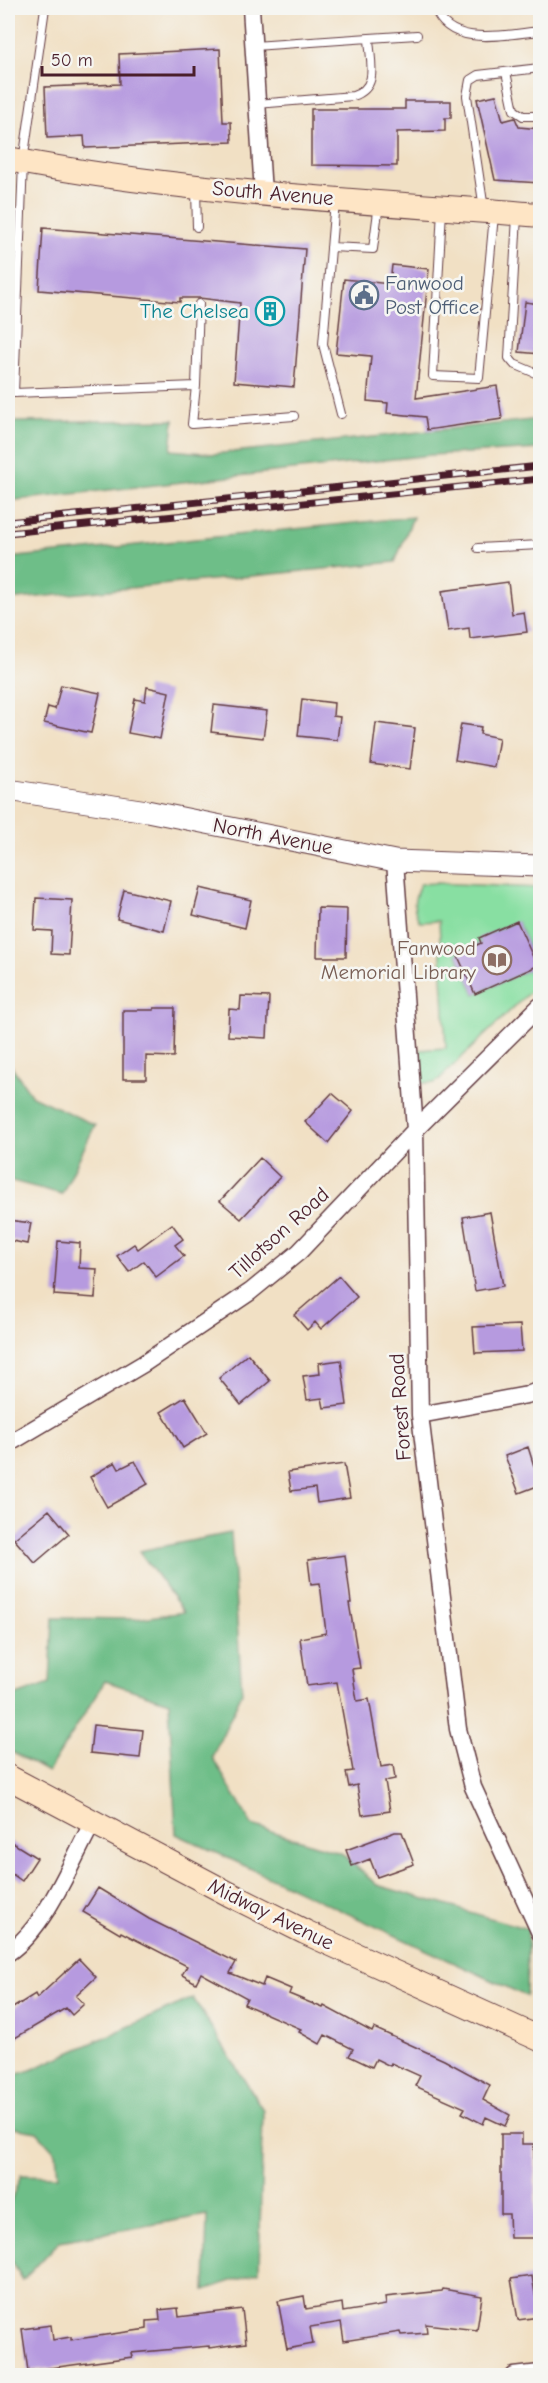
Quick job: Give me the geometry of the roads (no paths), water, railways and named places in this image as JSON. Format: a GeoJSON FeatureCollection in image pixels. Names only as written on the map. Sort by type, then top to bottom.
{"type":"FeatureCollection","features":[{"type":"Feature","properties":{"kind":"main road","name":"South Avenue"},"geometry":{"type":"LineString","coordinates":[[15,161],[86,174],[196,187],[509,212]]}},
{"type":"Feature","properties":{"kind":"main road","name":"Midway Avenue"},"geometry":{"type":"LineString","coordinates":[[8,1777],[305,1932],[540,2039]]}},
{"type":"Feature","properties":{"kind":"street"},"geometry":{"type":"LineString","coordinates":[[251,8],[263,193]]}},
{"type":"Feature","properties":{"kind":"street","name":"North Avenue"},"geometry":{"type":"LineString","coordinates":[[8,790],[147,811],[395,861],[540,866]]}},
{"type":"Feature","properties":{"kind":"street","name":"Forest Road"},"geometry":{"type":"LineString","coordinates":[[395,861],[415,1130],[420,1415],[458,1729],[473,1787],[540,1933]]}},
{"type":"Feature","properties":{"kind":"street","name":"Tillotson Road"},"geometry":{"type":"LineString","coordinates":[[8,1444],[143,1364],[250,1292],[298,1252],[415,1130],[540,1006]]}},
{"type":"Feature","properties":{"kind":"street"},"geometry":{"type":"LineString","coordinates":[[420,1415],[527,1395],[540,1390]]}},
{"type":"Feature","properties":{"kind":"street"},"geometry":{"type":"LineString","coordinates":[[8,1953],[32,1932],[45,1913],[93,1822]]}},
{"type":"Feature","properties":{"kind":"street"},"geometry":{"type":"LineString","coordinates":[[514,2376],[540,2373]]}},
{"type":"Feature","properties":{"kind":"lane"},"geometry":{"type":"LineString","coordinates":[[45,8],[15,161],[11,394],[196,386]]}},
{"type":"Feature","properties":{"kind":"lane"},"geometry":{"type":"LineString","coordinates":[[435,8],[438,17],[446,27],[458,34],[480,36],[540,31]]}},
{"type":"Feature","properties":{"kind":"lane"},"geometry":{"type":"LineString","coordinates":[[254,46],[417,35]]}},
{"type":"Feature","properties":{"kind":"lane"},"geometry":{"type":"LineString","coordinates":[[257,104],[353,96],[364,93],[372,82],[369,38]]}},
{"type":"Feature","properties":{"kind":"lane"},"geometry":{"type":"LineString","coordinates":[[540,68],[478,75],[470,80],[466,96],[509,212],[508,357],[514,364],[540,375]]}},
{"type":"Feature","properties":{"kind":"lane"},"geometry":{"type":"LineString","coordinates":[[506,72],[514,110],[523,116],[540,116]]}},
{"type":"Feature","properties":{"kind":"lane"},"geometry":{"type":"LineString","coordinates":[[196,187],[197,227]]}},
{"type":"Feature","properties":{"kind":"lane"},"geometry":{"type":"LineString","coordinates":[[335,199],[323,344],[341,414]]}},
{"type":"Feature","properties":{"kind":"lane"},"geometry":{"type":"LineString","coordinates":[[331,247],[373,249],[380,202]]}},
{"type":"Feature","properties":{"kind":"lane"},"geometry":{"type":"LineString","coordinates":[[442,207],[433,376],[479,378],[509,212]]}},
{"type":"Feature","properties":{"kind":"lane"},"geometry":{"type":"LineString","coordinates":[[199,304],[192,424],[294,416]]}},
{"type":"Feature","properties":{"kind":"lane"},"geometry":{"type":"LineString","coordinates":[[478,548],[540,545]]}},
{"type":"Feature","properties":{"kind":"railway"},"geometry":{"type":"LineString","coordinates":[[8,522],[540,466]]}},
{"type":"Feature","properties":{"kind":"railway"},"geometry":{"type":"LineString","coordinates":[[8,533],[540,479]]}},
{"type":"Feature","properties":{"kind":"place","name":"Fanwood Post Office"},"geometry":{"type":"Point","coordinates":[364,295]}},
{"type":"Feature","properties":{"kind":"place","name":"The Chelsea"},"geometry":{"type":"Point","coordinates":[270,311]}},
{"type":"Feature","properties":{"kind":"place","name":"Fanwood Memorial Library"},"geometry":{"type":"Point","coordinates":[497,960]}}]}
